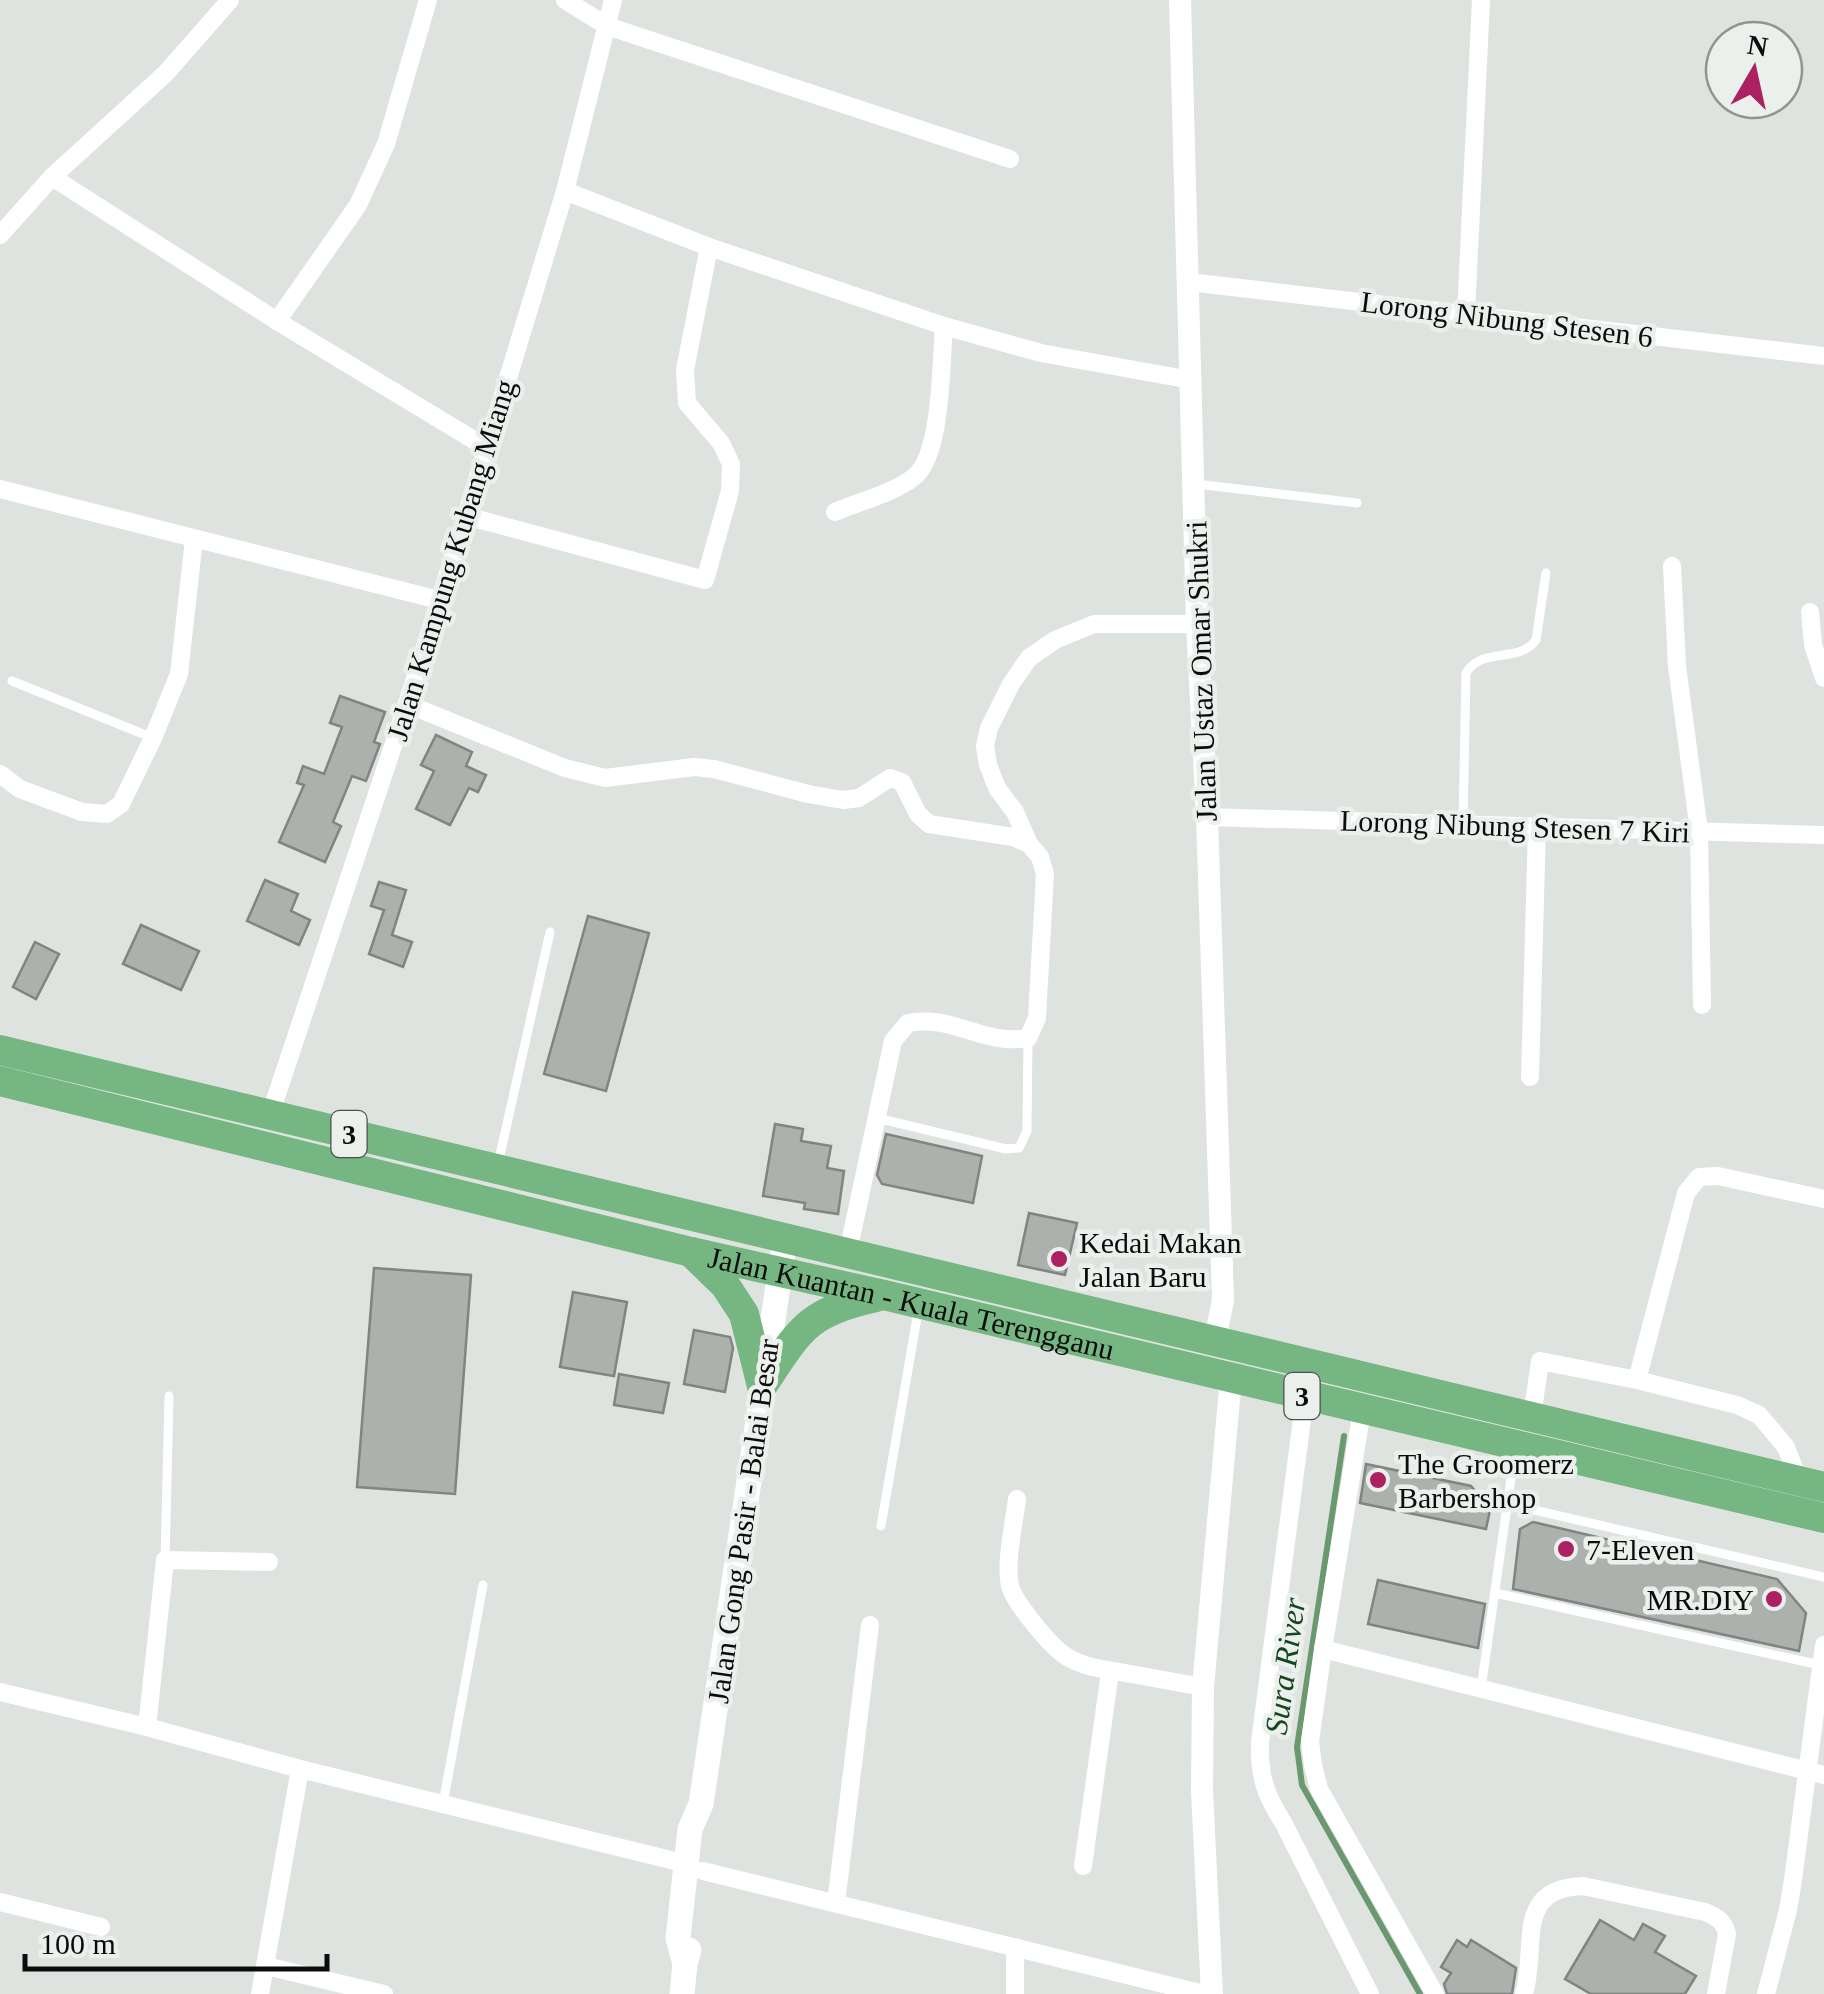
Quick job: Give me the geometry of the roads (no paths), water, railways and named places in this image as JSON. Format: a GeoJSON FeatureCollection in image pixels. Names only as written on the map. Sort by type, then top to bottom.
{"type":"FeatureCollection","features":[{"type":"Feature","properties":{"kind":"highway","name":"Jalan Kuantan - Kuala Terengganu"},"geometry":{"type":"LineString","coordinates":[[0,1050],[1812,1484]]}},
{"type":"Feature","properties":{"kind":"highway","name":"Jalan Kuantan - Kuala Terengganu"},"geometry":{"type":"LineString","coordinates":[[0,1081],[691,1252],[1824,1518]]}},
{"type":"Feature","properties":{"kind":"highway"},"geometry":{"type":"LineString","coordinates":[[691,1252],[725,1285],[744,1314],[762,1386]]}},
{"type":"Feature","properties":{"kind":"highway"},"geometry":{"type":"LineString","coordinates":[[762,1386],[809,1322],[845,1304],[884,1295]]}},
{"type":"Feature","properties":{"kind":"main road","name":"Jalan Gong Pasir - Balai Besar"},"geometry":{"type":"LineString","coordinates":[[682,1994],[685,1964],[678,1938],[695,1868],[690,1829],[701,1804],[786,1239]]}},
{"type":"Feature","properties":{"kind":"street"},"geometry":{"type":"LineString","coordinates":[[0,236],[52,177],[166,72],[230,0]]}},
{"type":"Feature","properties":{"kind":"street"},"geometry":{"type":"LineString","coordinates":[[277,321],[358,204],[386,144],[428,0]]}},
{"type":"Feature","properties":{"kind":"street"},"geometry":{"type":"LineString","coordinates":[[565,0],[606,26],[1010,158]]}},
{"type":"Feature","properties":{"kind":"street","name":"Jalan Kampung Kubang Miang"},"geometry":{"type":"LineString","coordinates":[[270,1115],[407,704],[487,448],[565,191],[613,0]]}},
{"type":"Feature","properties":{"kind":"street","name":"Jalan Ustaz Omar Shukri"},"geometry":{"type":"LineString","coordinates":[[1180,0],[1223,1300],[1215,1340]]}},
{"type":"Feature","properties":{"kind":"street"},"geometry":{"type":"LineString","coordinates":[[1466,314],[1481,0]]}},
{"type":"Feature","properties":{"kind":"street"},"geometry":{"type":"LineString","coordinates":[[52,177],[277,321],[487,448]]}},
{"type":"Feature","properties":{"kind":"street"},"geometry":{"type":"LineString","coordinates":[[565,191],[708,246],[944,326],[1041,352],[1191,380]]}},
{"type":"Feature","properties":{"kind":"street"},"geometry":{"type":"LineString","coordinates":[[466,516],[705,580],[730,491],[731,464],[721,444],[686,403],[684,370],[708,246]]}},
{"type":"Feature","properties":{"kind":"street","name":"Lorong Nibung Stesen 6"},"geometry":{"type":"LineString","coordinates":[[1189,282],[1824,356]]}},
{"type":"Feature","properties":{"kind":"street"},"geometry":{"type":"LineString","coordinates":[[834,512],[900,486],[925,466],[937,414],[944,326]]}},
{"type":"Feature","properties":{"kind":"street"},"geometry":{"type":"LineString","coordinates":[[0,490],[439,600]]}},
{"type":"Feature","properties":{"kind":"street"},"geometry":{"type":"LineString","coordinates":[[0,774],[20,789],[82,812],[107,814],[121,804],[179,674],[194,538]]}},
{"type":"Feature","properties":{"kind":"street"},"geometry":{"type":"LineString","coordinates":[[1672,566],[1677,666],[1699,831],[1702,1005]]}},
{"type":"Feature","properties":{"kind":"street"},"geometry":{"type":"LineString","coordinates":[[1810,612],[1813,644],[1824,678]]}},
{"type":"Feature","properties":{"kind":"street"},"geometry":{"type":"LineString","coordinates":[[848,1252],[893,1042],[908,1023],[927,1019],[1009,1042],[1028,1038],[1037,1018],[1044,874],[1040,857],[997,788],[988,766],[986,746],[989,728],[1010,684],[1030,658],[1055,640],[1094,624],[1198,624]]}},
{"type":"Feature","properties":{"kind":"street"},"geometry":{"type":"LineString","coordinates":[[407,704],[565,768],[605,778],[714,769],[843,800],[859,798],[890,778],[902,782],[918,814],[930,824],[1013,837],[1029,844]]}},
{"type":"Feature","properties":{"kind":"street","name":"Lorong Nibung Stesen 7 Kiri"},"geometry":{"type":"LineString","coordinates":[[1207,817],[1824,835]]}},
{"type":"Feature","properties":{"kind":"street"},"geometry":{"type":"LineString","coordinates":[[1530,1078],[1537,826]]}},
{"type":"Feature","properties":{"kind":"street"},"geometry":{"type":"LineString","coordinates":[[1638,1380],[1686,1194],[1699,1177],[1718,1176],[1824,1200]]}},
{"type":"Feature","properties":{"kind":"street"},"geometry":{"type":"LineString","coordinates":[[1532,1416],[1540,1361],[1638,1380],[1737,1405],[1758,1416],[1812,1484]]}},
{"type":"Feature","properties":{"kind":"street"},"geometry":{"type":"LineString","coordinates":[[1212,1994],[1202,1790],[1204,1688],[1231,1378]]}},
{"type":"Feature","properties":{"kind":"street"},"geometry":{"type":"LineString","coordinates":[[1305,1396],[1259,1766],[1271,1803],[1370,1994]]}},
{"type":"Feature","properties":{"kind":"street"},"geometry":{"type":"LineString","coordinates":[[1362,1410],[1310,1741],[1319,1789],[1435,1994]]}},
{"type":"Feature","properties":{"kind":"street"},"geometry":{"type":"LineString","coordinates":[[1017,1499],[1009,1570],[1011,1589],[1058,1651],[1074,1661],[1110,1672],[1204,1688]]}},
{"type":"Feature","properties":{"kind":"street"},"geometry":{"type":"LineString","coordinates":[[147,1727],[165,1560],[269,1562]]}},
{"type":"Feature","properties":{"kind":"street"},"geometry":{"type":"LineString","coordinates":[[836,1903],[870,1625]]}},
{"type":"Feature","properties":{"kind":"street"},"geometry":{"type":"LineString","coordinates":[[1766,1994],[1816,1774],[1824,1645]]}},
{"type":"Feature","properties":{"kind":"street"},"geometry":{"type":"LineString","coordinates":[[1323,1649],[1816,1774]]}},
{"type":"Feature","properties":{"kind":"street"},"geometry":{"type":"LineString","coordinates":[[1083,1866],[1110,1672]]}},
{"type":"Feature","properties":{"kind":"street"},"geometry":{"type":"LineString","coordinates":[[0,1692],[1204,1994]]}},
{"type":"Feature","properties":{"kind":"street"},"geometry":{"type":"LineString","coordinates":[[260,1994],[300,1770]]}},
{"type":"Feature","properties":{"kind":"street"},"geometry":{"type":"LineString","coordinates":[[1524,1994],[1538,1906],[1547,1894],[1563,1886],[1582,1886],[1705,1912],[1720,1920],[1727,1934],[1716,1994]]}},
{"type":"Feature","properties":{"kind":"street"},"geometry":{"type":"LineString","coordinates":[[0,1902],[102,1927]]}},
{"type":"Feature","properties":{"kind":"street"},"geometry":{"type":"LineString","coordinates":[[1015,1947],[1015,1994]]}},
{"type":"Feature","properties":{"kind":"street"},"geometry":{"type":"LineString","coordinates":[[266,1966],[384,1994]]}},
{"type":"Feature","properties":{"kind":"lane"},"geometry":{"type":"LineString","coordinates":[[1194,484],[1358,503]]}},
{"type":"Feature","properties":{"kind":"lane"},"geometry":{"type":"LineString","coordinates":[[1464,824],[1466,673],[1486,657],[1522,652],[1532,646],[1546,574]]}},
{"type":"Feature","properties":{"kind":"lane"},"geometry":{"type":"LineString","coordinates":[[12,681],[153,738]]}},
{"type":"Feature","properties":{"kind":"lane"},"geometry":{"type":"LineString","coordinates":[[497,1170],[550,932]]}},
{"type":"Feature","properties":{"kind":"lane"},"geometry":{"type":"LineString","coordinates":[[877,1118],[1006,1149],[1018,1148],[1027,1131],[1028,1038]]}},
{"type":"Feature","properties":{"kind":"lane"},"geometry":{"type":"LineString","coordinates":[[881,1526],[919,1304]]}},
{"type":"Feature","properties":{"kind":"lane"},"geometry":{"type":"LineString","coordinates":[[165,1560],[169,1396]]}},
{"type":"Feature","properties":{"kind":"lane"},"geometry":{"type":"LineString","coordinates":[[1481,1689],[1516,1445]]}},
{"type":"Feature","properties":{"kind":"lane"},"geometry":{"type":"LineString","coordinates":[[1508,1504],[1824,1577]]}},
{"type":"Feature","properties":{"kind":"lane"},"geometry":{"type":"LineString","coordinates":[[443,1804],[483,1585]]}},
{"type":"Feature","properties":{"kind":"lane"},"geometry":{"type":"LineString","coordinates":[[1495,1593],[1820,1665]]}},
{"type":"Feature","properties":{"kind":"waterway","name":"Sura River"},"geometry":{"type":"LineString","coordinates":[[1344,1436],[1297,1747],[1302,1785],[1420,1994]]}},
{"type":"Feature","properties":{"kind":"place","name":"Kedai Makan Jalan Baru"},"geometry":{"type":"Point","coordinates":[1059,1259]}},
{"type":"Feature","properties":{"kind":"place","name":"The Groomerz Barbershop"},"geometry":{"type":"Point","coordinates":[1378,1480]}},
{"type":"Feature","properties":{"kind":"place","name":"7-Eleven"},"geometry":{"type":"Point","coordinates":[1566,1549]}},
{"type":"Feature","properties":{"kind":"place","name":"MR.DIY"},"geometry":{"type":"Point","coordinates":[1774,1599]}}]}
